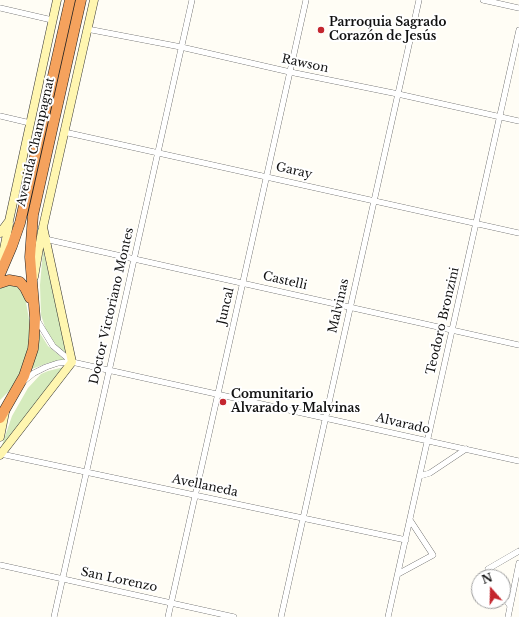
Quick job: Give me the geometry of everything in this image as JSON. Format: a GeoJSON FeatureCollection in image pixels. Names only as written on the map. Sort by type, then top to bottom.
{"type":"FeatureCollection","features":[{"type":"Feature","properties":{"kind":"highway","name":"Avenida Champagnat"},"geometry":{"type":"LineString","coordinates":[[0,274],[20,223],[70,0]]}},
{"type":"Feature","properties":{"kind":"highway","name":"Avenida Champagnat"},"geometry":{"type":"LineString","coordinates":[[0,418],[3,407],[18,389],[28,368],[33,349],[35,329],[30,257],[33,215],[81,0]]}},
{"type":"Feature","properties":{"kind":"highway"},"geometry":{"type":"LineString","coordinates":[[0,283],[9,280],[20,282],[25,288],[33,310]]}},
{"type":"Feature","properties":{"kind":"street","name":"Avenida Champagnat"},"geometry":{"type":"LineString","coordinates":[[0,268],[57,0]]}},
{"type":"Feature","properties":{"kind":"street","name":"Avenida Champagnat"},"geometry":{"type":"LineString","coordinates":[[32,291],[43,228],[94,0]]}},
{"type":"Feature","properties":{"kind":"street","name":"Doctor Victoriano Montes"},"geometry":{"type":"LineString","coordinates":[[54,617],[192,0]]}},
{"type":"Feature","properties":{"kind":"street","name":"Juncal"},"geometry":{"type":"LineString","coordinates":[[168,617],[306,0]]}},
{"type":"Feature","properties":{"kind":"street","name":"Malvinas"},"geometry":{"type":"LineString","coordinates":[[281,617],[419,0]]}},
{"type":"Feature","properties":{"kind":"street"},"geometry":{"type":"LineString","coordinates":[[483,0],[519,8]]}},
{"type":"Feature","properties":{"kind":"street"},"geometry":{"type":"LineString","coordinates":[[0,8],[52,20]]}},
{"type":"Feature","properties":{"kind":"street","name":"Rawson"},"geometry":{"type":"LineString","coordinates":[[87,29],[181,47],[519,121]]}},
{"type":"Feature","properties":{"kind":"street","name":"Teodoro Bronzini"},"geometry":{"type":"LineString","coordinates":[[388,617],[519,30]]}},
{"type":"Feature","properties":{"kind":"street"},"geometry":{"type":"LineString","coordinates":[[0,116],[30,123]]}},
{"type":"Feature","properties":{"kind":"street","name":"Garay"},"geometry":{"type":"LineString","coordinates":[[64,132],[519,233]]}},
{"type":"Feature","properties":{"kind":"street","name":"Avenida Champagnat"},"geometry":{"type":"LineString","coordinates":[[0,233],[9,221]]}},
{"type":"Feature","properties":{"kind":"street","name":"Avenida Champagnat"},"geometry":{"type":"LineString","coordinates":[[43,228],[72,362]]}},
{"type":"Feature","properties":{"kind":"street","name":"Castelli"},"geometry":{"type":"LineString","coordinates":[[45,239],[519,345]]}},
{"type":"Feature","properties":{"kind":"street","name":"Alvarado"},"geometry":{"type":"LineString","coordinates":[[33,310],[37,321],[49,342],[62,356],[72,362]]}},
{"type":"Feature","properties":{"kind":"street"},"geometry":{"type":"LineString","coordinates":[[0,454],[72,362]]}},
{"type":"Feature","properties":{"kind":"street","name":"Alvarado"},"geometry":{"type":"LineString","coordinates":[[18,389],[29,376],[40,369],[52,364],[72,362],[519,461]]}},
{"type":"Feature","properties":{"kind":"street","name":"Avenida Champagnat"},"geometry":{"type":"LineString","coordinates":[[0,437],[3,407]]}},
{"type":"Feature","properties":{"kind":"street"},"geometry":{"type":"LineString","coordinates":[[420,476],[430,473],[466,449]]}},
{"type":"Feature","properties":{"kind":"street","name":"Avellaneda"},"geometry":{"type":"LineString","coordinates":[[0,454],[406,540]]}},
{"type":"Feature","properties":{"kind":"street"},"geometry":{"type":"LineString","coordinates":[[398,574],[433,555],[410,520]]}},
{"type":"Feature","properties":{"kind":"street"},"geometry":{"type":"LineString","coordinates":[[488,569],[519,551]]}},
{"type":"Feature","properties":{"kind":"street"},"geometry":{"type":"LineString","coordinates":[[511,601],[519,563]]}},
{"type":"Feature","properties":{"kind":"street","name":"San Lorenzo"},"geometry":{"type":"LineString","coordinates":[[0,565],[234,617]]}},
{"type":"Feature","properties":{"kind":"green space"},"geometry":{"type":"Polygon","coordinates":[[[43,250],[67,353],[62,351],[50,338],[41,315],[40,285],[43,250]]]}},
{"type":"Feature","properties":{"kind":"green space"},"geometry":{"type":"Polygon","coordinates":[[[8,284],[18,288],[25,297],[29,319],[29,342],[26,357],[19,377],[13,387],[0,400],[0,288],[8,284]]]}},
{"type":"Feature","properties":{"kind":"green space"},"geometry":{"type":"Polygon","coordinates":[[[38,330],[48,346],[66,361],[48,363],[32,369],[38,330]]]}},
{"type":"Feature","properties":{"kind":"green space"},"geometry":{"type":"Polygon","coordinates":[[[64,367],[1,448],[12,416],[28,388],[41,374],[64,367]]]}},
{"type":"Feature","properties":{"kind":"place","name":"Parroquia Sagrado Corazón de Jesús"},"geometry":{"type":"Point","coordinates":[321,30]}},
{"type":"Feature","properties":{"kind":"place","name":"Comunitario Alvarado y Malvinas"},"geometry":{"type":"Point","coordinates":[223,402]}}]}
